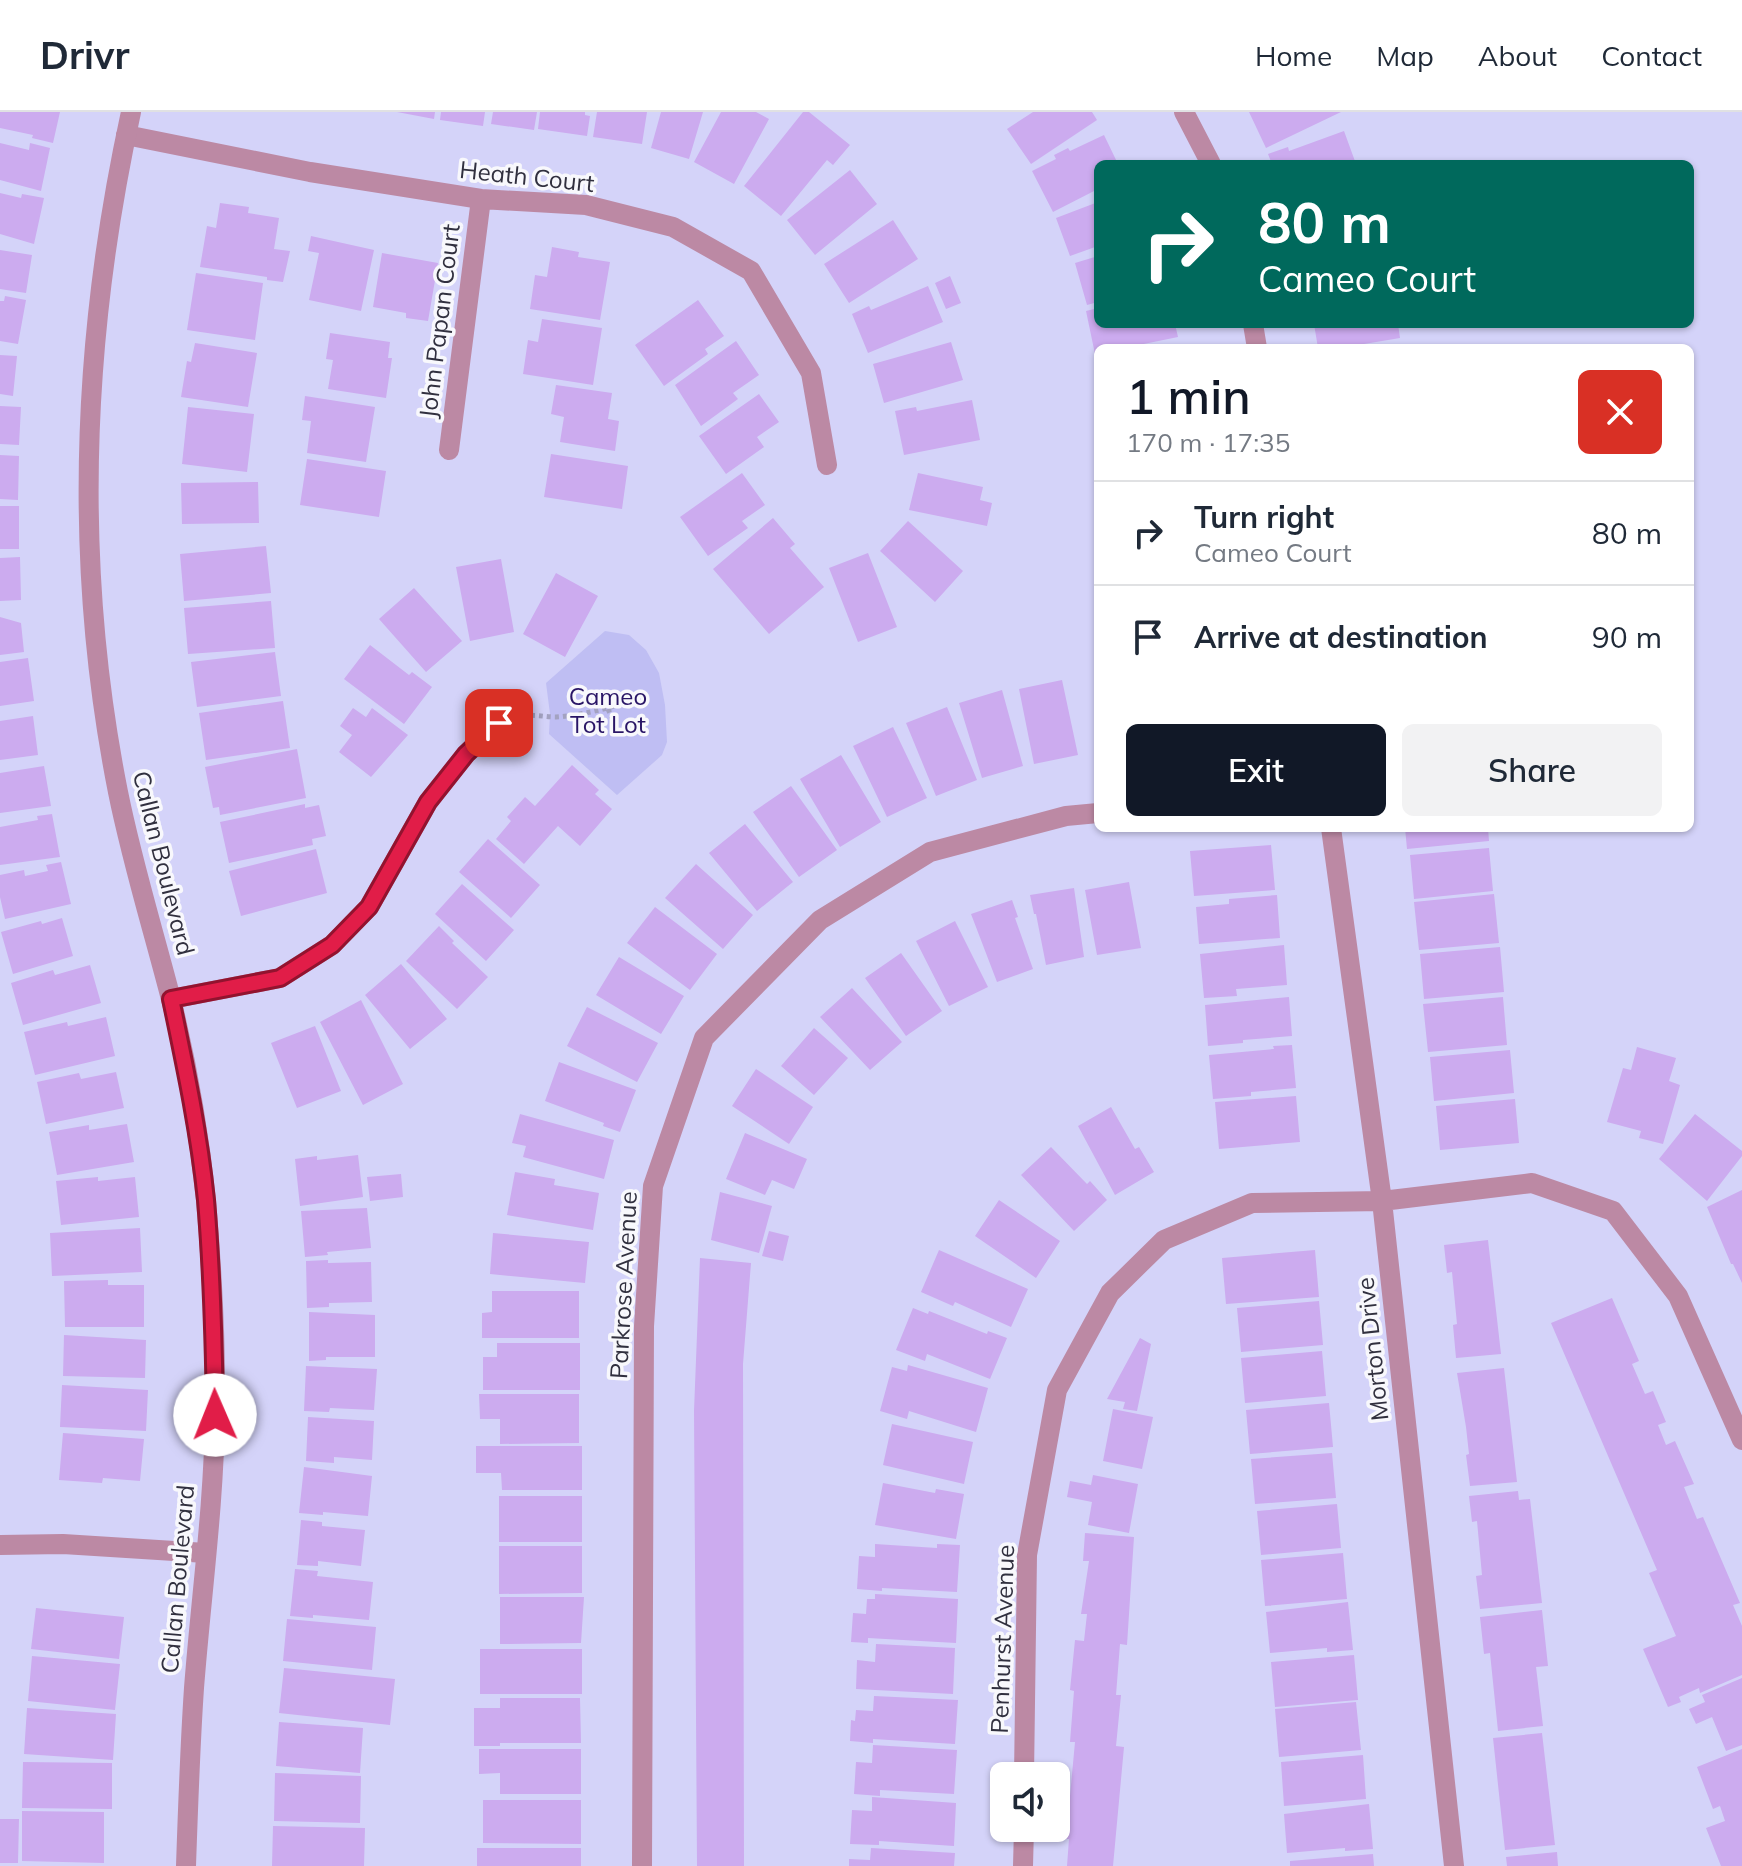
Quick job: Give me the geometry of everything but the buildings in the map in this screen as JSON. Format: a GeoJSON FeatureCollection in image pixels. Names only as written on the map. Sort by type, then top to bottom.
{"type":"FeatureCollection","features":[{"type":"Feature","properties":{"kind":"street","name":"Callan Boulevard"},"geometry":{"type":"LineString","coordinates":[[131,112],[107,231],[95,334],[88,438],[89,558],[98,668],[118,791],[171,999],[192,1098],[204,1183],[213,1304],[215,1415],[193,1704],[186,1866]]}},
{"type":"Feature","properties":{"kind":"street"},"geometry":{"type":"LineString","coordinates":[[1184,112],[1209,160]]}},
{"type":"Feature","properties":{"kind":"street","name":"Heath Court"},"geometry":{"type":"LineString","coordinates":[[126,135],[310,172],[481,199],[586,205],[673,227],[751,271],[811,373],[827,465]]}},
{"type":"Feature","properties":{"kind":"street","name":"John Papan Court"},"geometry":{"type":"LineString","coordinates":[[449,450],[481,199]]}},
{"type":"Feature","properties":{"kind":"street"},"geometry":{"type":"LineString","coordinates":[[171,999],[280,978],[332,945],[369,907],[428,802],[466,754],[499,723]]}},
{"type":"Feature","properties":{"kind":"street","name":"Parkrose Avenue"},"geometry":{"type":"LineString","coordinates":[[642,1866],[644,1326],[653,1186],[704,1038],[820,920],[930,852],[1066,816],[1094,813]]}},
{"type":"Feature","properties":{"kind":"street","name":"Morton Drive"},"geometry":{"type":"LineString","coordinates":[[1332,832],[1382,1201],[1454,1866]]}},
{"type":"Feature","properties":{"kind":"street","name":"Penhurst Avenue"},"geometry":{"type":"LineString","coordinates":[[1024,1762],[1027,1555],[1057,1390],[1110,1293],[1164,1240],[1252,1203],[1382,1201],[1532,1183],[1613,1211],[1678,1296],[1742,1440]]}},
{"type":"Feature","properties":{"kind":"street"},"geometry":{"type":"LineString","coordinates":[[0,1545],[63,1544],[206,1553]]}},
{"type":"Feature","properties":{"kind":"street"},"geometry":{"type":"LineString","coordinates":[[1023,1866],[1024,1842]]}},
{"type":"Feature","properties":{"kind":"path"},"geometry":{"type":"LineString","coordinates":[[499,723],[531,714],[555,717],[608,709],[640,698]]}},
{"type":"Feature","properties":{"kind":"path"},"geometry":{"type":"LineString","coordinates":[[608,709],[617,729]]}},
{"type":"Feature","properties":{"kind":"green space","name":"Cameo Tot Lot"},"geometry":{"type":"Polygon","coordinates":[[[605,631],[629,635],[646,650],[659,673],[665,705],[667,742],[662,755],[617,795],[549,734],[546,683],[605,631]]]}},
{"type":"Feature","properties":{"kind":"route"},"geometry":{"type":"LineString","coordinates":[[215,1415],[213,1304],[205,1197],[192,1098],[171,999],[280,978],[332,945],[369,907],[428,802],[466,754],[499,723]]}}]}
